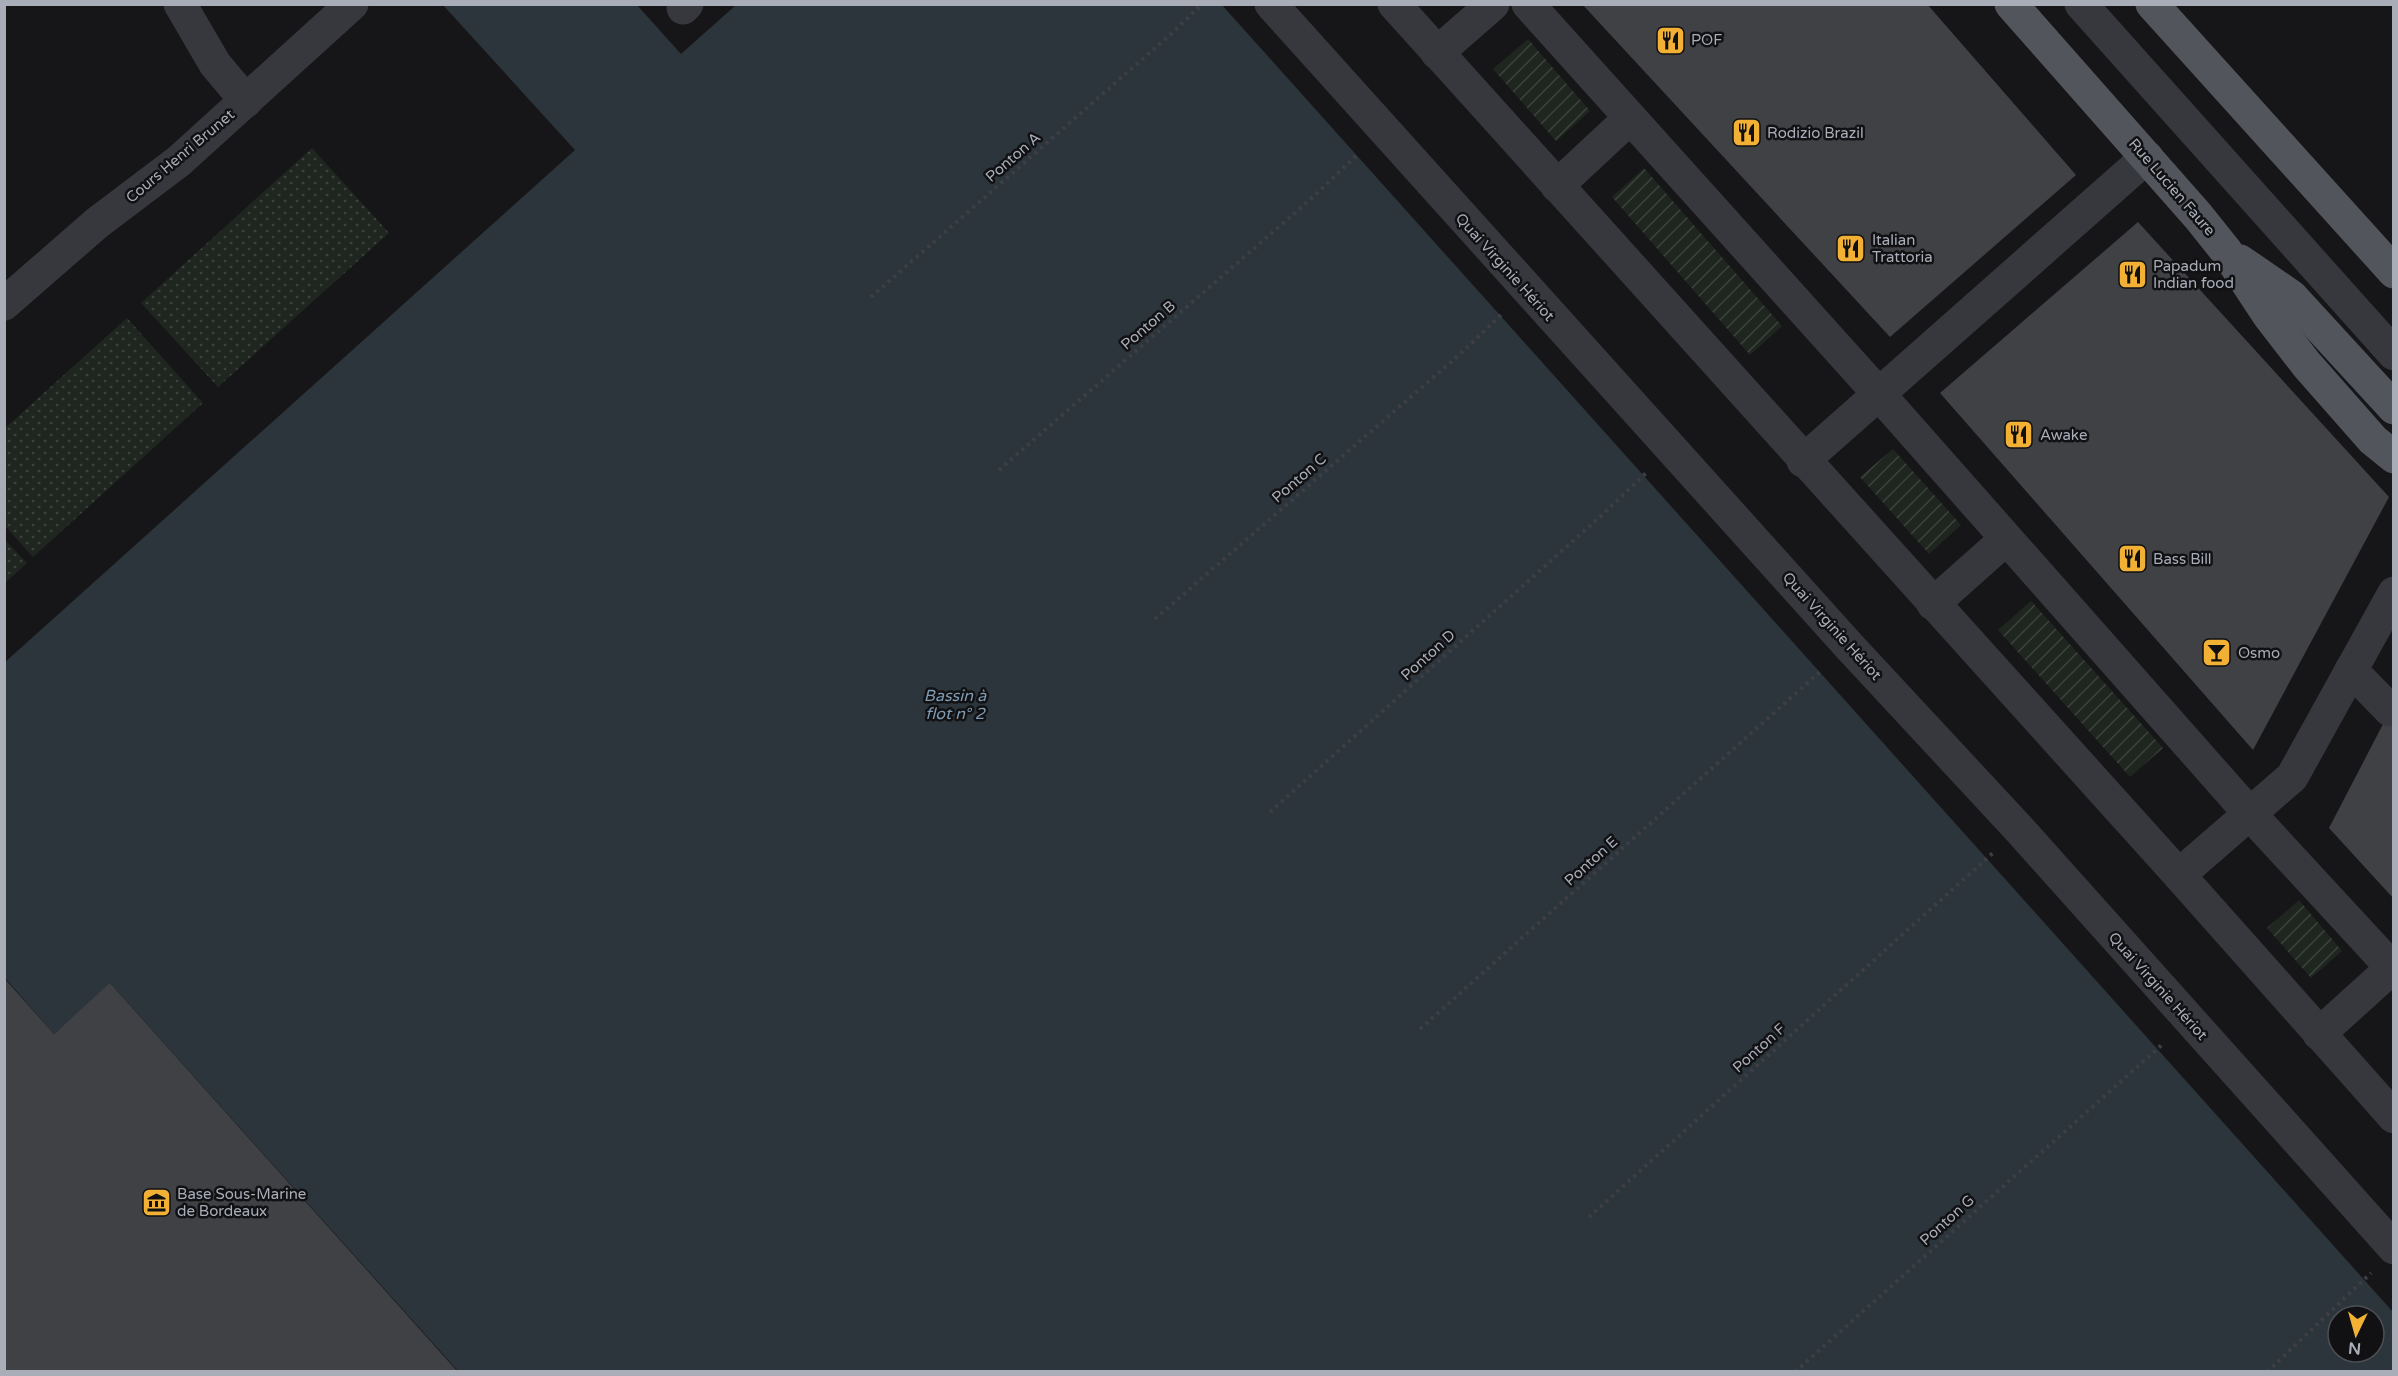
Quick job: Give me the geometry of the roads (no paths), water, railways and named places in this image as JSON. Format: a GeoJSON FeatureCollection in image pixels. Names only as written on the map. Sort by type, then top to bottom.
{"type":"FeatureCollection","features":[{"type":"Feature","properties":{"kind":"main road","name":"Rue Lucien Faure"},"geometry":{"type":"LineString","coordinates":[[2011,4],[2147,157],[2226,251],[2268,316],[2307,366],[2373,440],[2394,457]]}},
{"type":"Feature","properties":{"kind":"main road"},"geometry":{"type":"LineString","coordinates":[[2152,4],[2394,272]]}},
{"type":"Feature","properties":{"kind":"main road"},"geometry":{"type":"LineString","coordinates":[[2226,251],[2291,296],[2394,408]]}},
{"type":"Feature","properties":{"kind":"street"},"geometry":{"type":"LineString","coordinates":[[180,4],[214,64],[246,101]]}},
{"type":"Feature","properties":{"kind":"street","name":"Cours Henri Brunet"},"geometry":{"type":"LineString","coordinates":[[4,304],[97,223],[179,161],[352,4]]}},
{"type":"Feature","properties":{"kind":"street","name":"Quai Virginie Hériot"},"geometry":{"type":"LineString","coordinates":[[1270,4],[1841,637],[2019,829],[2383,1259]]}},
{"type":"Feature","properties":{"kind":"street"},"geometry":{"type":"LineString","coordinates":[[1394,4],[2179,875],[2394,1117]]}},
{"type":"Feature","properties":{"kind":"street"},"geometry":{"type":"LineString","coordinates":[[1437,53],[1492,4]]}},
{"type":"Feature","properties":{"kind":"street"},"geometry":{"type":"LineString","coordinates":[[1528,4],[1878,393],[2250,814],[2393,969],[2319,1034]]}},
{"type":"Feature","properties":{"kind":"street"},"geometry":{"type":"LineString","coordinates":[[2081,4],[2394,354]]}},
{"type":"Feature","properties":{"kind":"street"},"geometry":{"type":"LineString","coordinates":[[1557,186],[1630,118]]}},
{"type":"Feature","properties":{"kind":"street"},"geometry":{"type":"LineString","coordinates":[[1803,460],[2147,157]]}},
{"type":"Feature","properties":{"kind":"street"},"geometry":{"type":"LineString","coordinates":[[1933,604],[2006,539]]}},
{"type":"Feature","properties":{"kind":"street"},"geometry":{"type":"LineString","coordinates":[[2179,875],[2292,777],[2392,599]]}},
{"type":"Feature","properties":{"kind":"street"},"geometry":{"type":"LineString","coordinates":[[2351,670],[2390,710]]}},
{"type":"Feature","properties":{"kind":"water","name":"Bassin à flot n° 2"},"geometry":{"type":"Polygon","coordinates":[[[443,5],[637,5],[681,54],[736,5],[1222,5],[2386,1304],[2326,1304],[2326,1364],[2386,1364],[2386,1304],[2393,1312],[2393,1371],[458,1371],[111,984],[54,1034],[5,978],[4,663],[575,150],[443,5]]]}},
{"type":"Feature","properties":{"kind":"place","name":"POF"},"geometry":{"type":"Point","coordinates":[1670,40]}},
{"type":"Feature","properties":{"kind":"place","name":"Rodizio Brazil"},"geometry":{"type":"Point","coordinates":[1746,133]}},
{"type":"Feature","properties":{"kind":"place","name":"Italian Trattoria"},"geometry":{"type":"Point","coordinates":[1851,249]}},
{"type":"Feature","properties":{"kind":"place","name":"Papadum Indian food"},"geometry":{"type":"Point","coordinates":[2132,275]}},
{"type":"Feature","properties":{"kind":"place","name":"Awake"},"geometry":{"type":"Point","coordinates":[2019,435]}},
{"type":"Feature","properties":{"kind":"place","name":"Bass Bill"},"geometry":{"type":"Point","coordinates":[2132,559]}},
{"type":"Feature","properties":{"kind":"place","name":"Osmo"},"geometry":{"type":"Point","coordinates":[2217,653]}},
{"type":"Feature","properties":{"kind":"place","name":"Base Sous-Marine de Bordeaux"},"geometry":{"type":"Point","coordinates":[156,1203]}}]}
